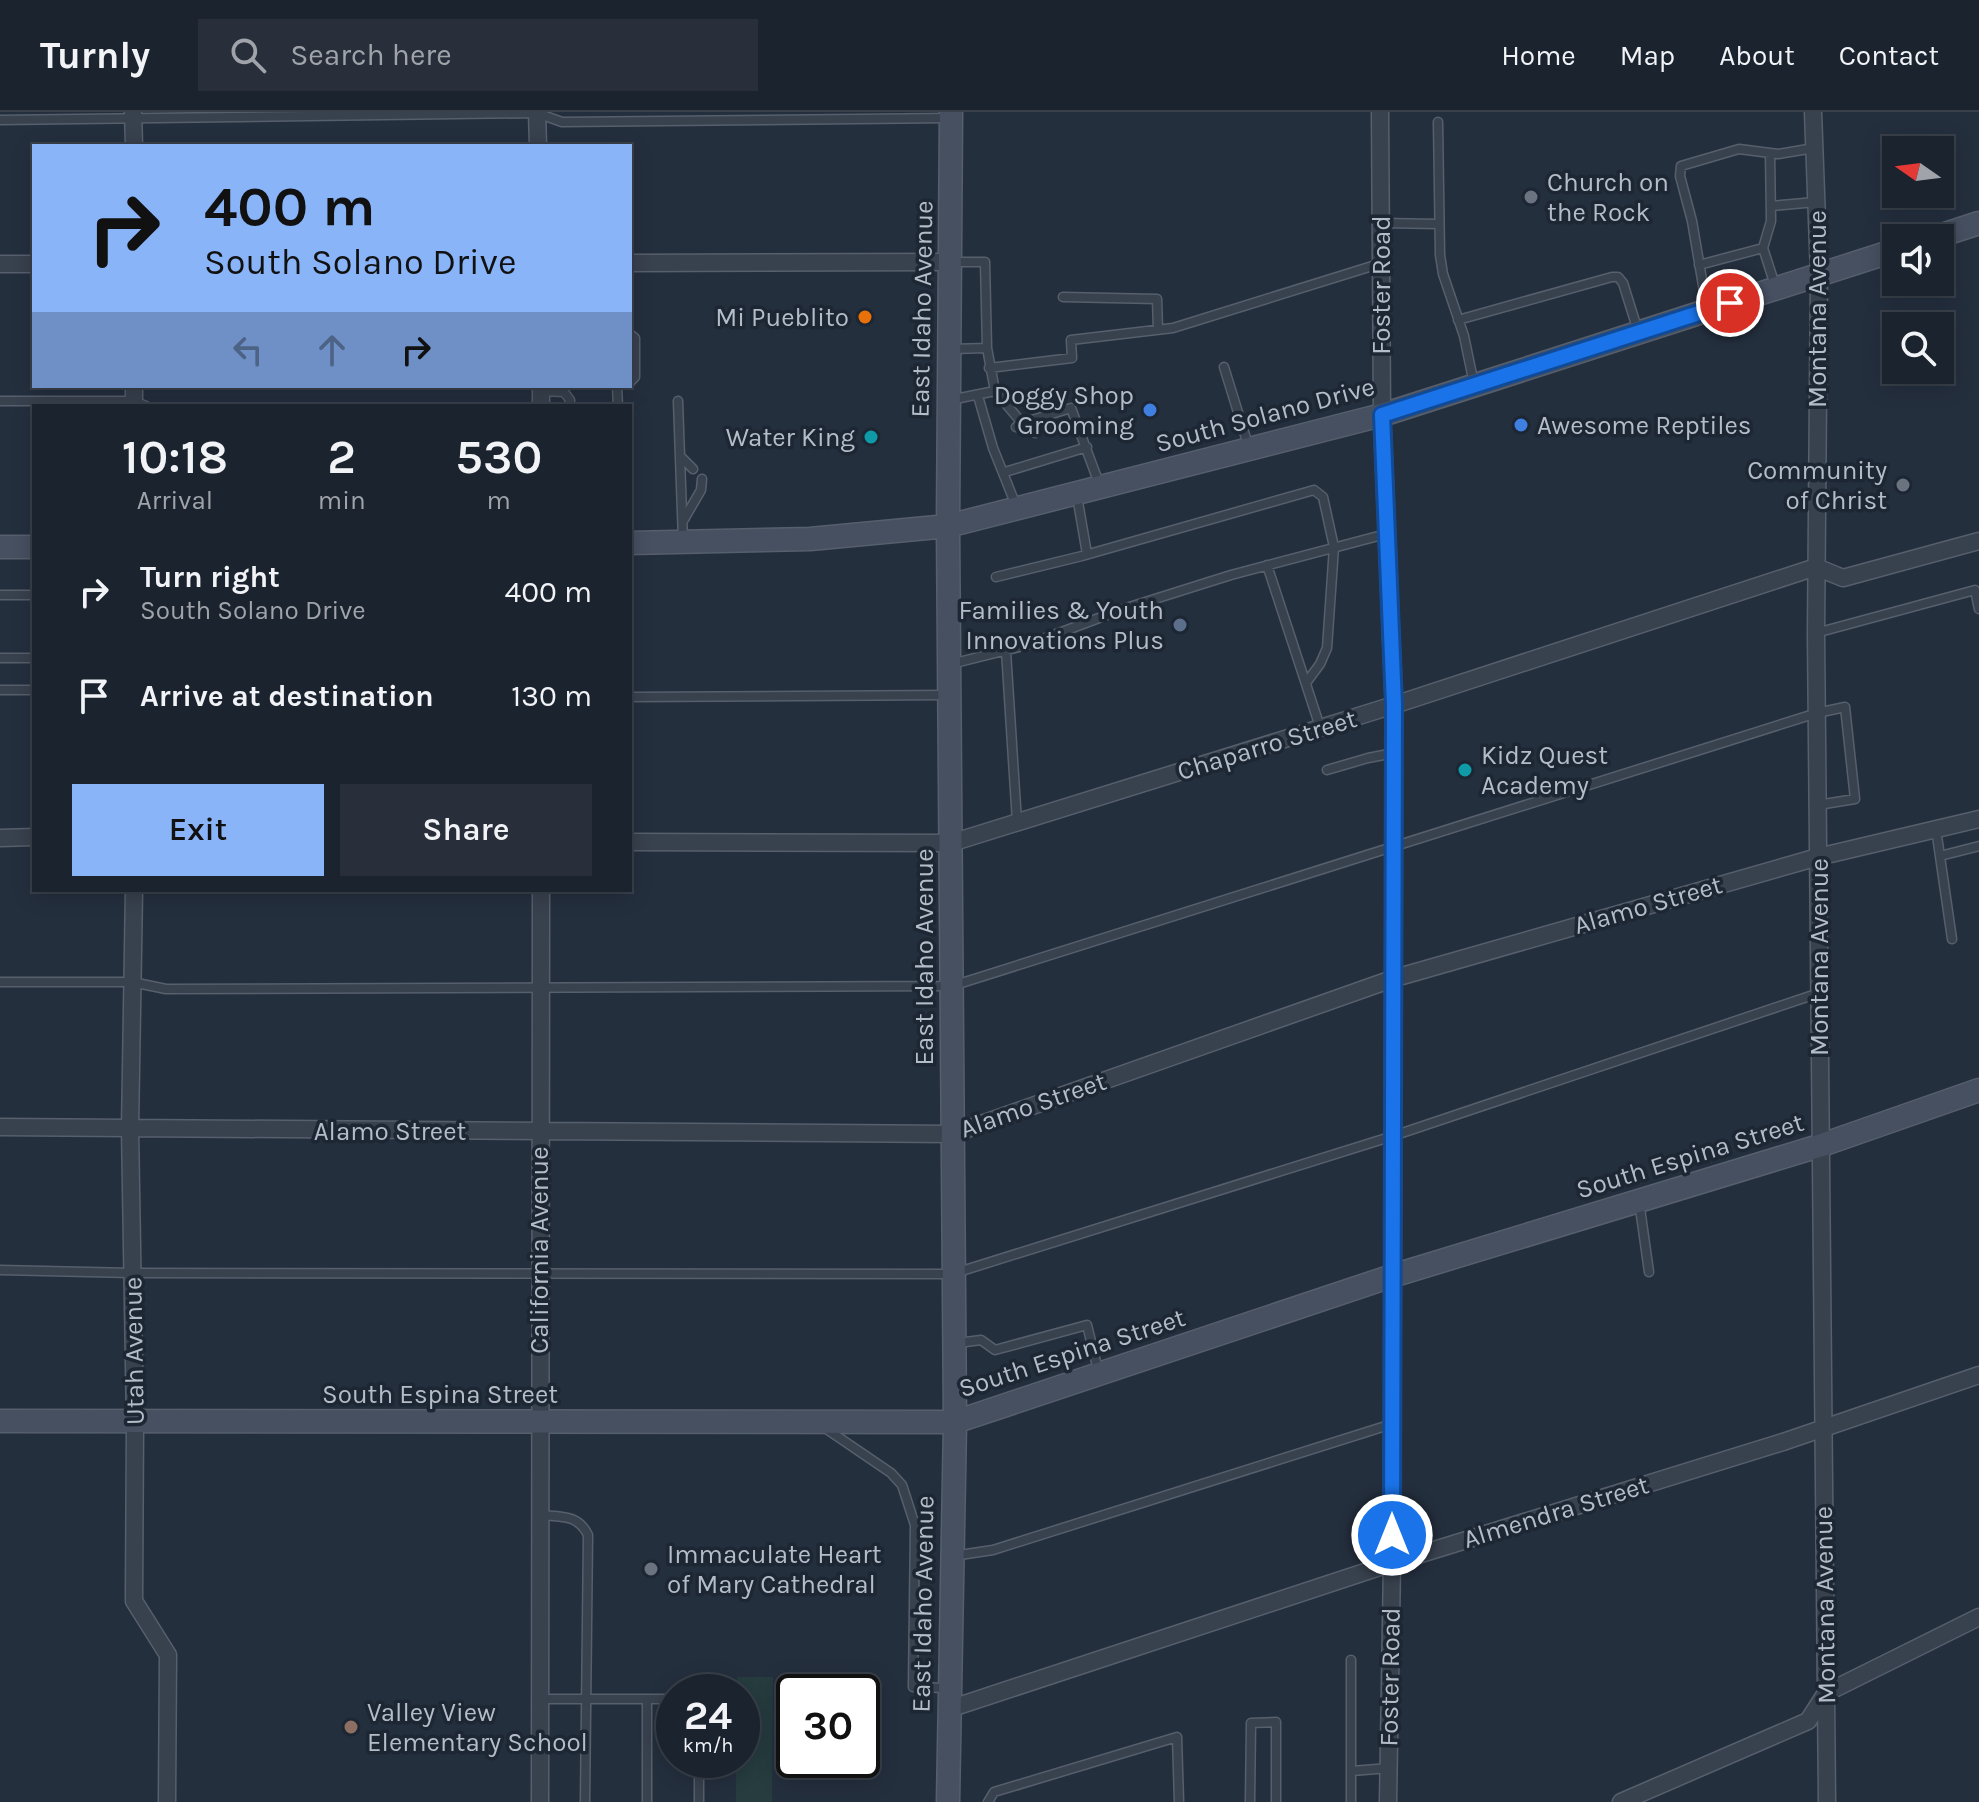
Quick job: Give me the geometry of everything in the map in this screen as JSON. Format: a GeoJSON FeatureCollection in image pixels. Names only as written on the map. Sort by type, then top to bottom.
{"type":"FeatureCollection","features":[{"type":"Feature","properties":{"kind":"street","name":"Foster Road"},"geometry":{"type":"LineString","coordinates":[[1380,112],[1382,415],[1394,705],[1395,847],[1388,1802]]}},
{"type":"Feature","properties":{"kind":"street","name":"Montana Avenue"},"geometry":{"type":"LineString","coordinates":[[1813,112],[1819,274],[1816,633],[1827,1802]]}},
{"type":"Feature","properties":{"kind":"street"},"geometry":{"type":"LineString","coordinates":[[537,113],[538,144]]}},
{"type":"Feature","properties":{"kind":"street","name":"East Idaho Avenue"},"geometry":{"type":"LineString","coordinates":[[948,1802],[955,1422],[948,526],[951,115]]}},
{"type":"Feature","properties":{"kind":"street"},"geometry":{"type":"LineString","coordinates":[[133,116],[134,144]]}},
{"type":"Feature","properties":{"kind":"street"},"geometry":{"type":"LineString","coordinates":[[1954,231],[1979,223]]}},
{"type":"Feature","properties":{"kind":"street","name":"South Solano Drive"},"geometry":{"type":"LineString","coordinates":[[632,543],[683,531],[810,539],[948,526],[1382,415],[1882,254]]}},
{"type":"Feature","properties":{"kind":"street"},"geometry":{"type":"LineString","coordinates":[[632,263],[951,262]]}},
{"type":"Feature","properties":{"kind":"street"},"geometry":{"type":"LineString","coordinates":[[0,264],[32,264]]}},
{"type":"Feature","properties":{"kind":"street"},"geometry":{"type":"LineString","coordinates":[[1816,567],[1843,578],[1979,541]]}},
{"type":"Feature","properties":{"kind":"street"},"geometry":{"type":"LineString","coordinates":[[0,547],[32,547]]}},
{"type":"Feature","properties":{"kind":"street","name":"Chaparro Street"},"geometry":{"type":"LineString","coordinates":[[632,842],[951,843],[1394,705],[1816,567]]}},
{"type":"Feature","properties":{"kind":"street","name":"Alamo Street"},"geometry":{"type":"LineString","coordinates":[[0,1127],[953,1134],[1395,978],[1818,857],[1979,819]]}},
{"type":"Feature","properties":{"kind":"street"},"geometry":{"type":"LineString","coordinates":[[0,838],[32,837]]}},
{"type":"Feature","properties":{"kind":"street","name":"Utah Avenue"},"geometry":{"type":"LineString","coordinates":[[134,892],[130,1129],[135,1423],[134,1601],[168,1655],[167,1802]]}},
{"type":"Feature","properties":{"kind":"street","name":"California Avenue"},"geometry":{"type":"LineString","coordinates":[[540,1802],[541,892]]}},
{"type":"Feature","properties":{"kind":"street","name":"South Espina Street"},"geometry":{"type":"LineString","coordinates":[[0,1421],[955,1422],[1392,1276],[1819,1146],[1979,1090]]}},
{"type":"Feature","properties":{"kind":"street","name":"Almendra Street"},"geometry":{"type":"LineString","coordinates":[[950,1698],[1783,1442],[1979,1375]]}},
{"type":"Feature","properties":{"kind":"street"},"geometry":{"type":"LineString","coordinates":[[1621,1802],[1808,1721],[1826,1693],[1979,1617]]}},
{"type":"Feature","properties":{"kind":"lane"},"geometry":{"type":"LineString","coordinates":[[0,120],[537,113],[562,122],[951,115]]}},
{"type":"Feature","properties":{"kind":"lane"},"geometry":{"type":"LineString","coordinates":[[1438,122],[1443,274],[1474,385]]}},
{"type":"Feature","properties":{"kind":"lane"},"geometry":{"type":"LineString","coordinates":[[1707,310],[1692,221],[1680,176],[1681,166],[1739,149],[1770,153],[1814,147]]}},
{"type":"Feature","properties":{"kind":"lane"},"geometry":{"type":"LineString","coordinates":[[1770,153],[1771,221],[1763,248],[1776,288]]}},
{"type":"Feature","properties":{"kind":"lane"},"geometry":{"type":"LineString","coordinates":[[1771,206],[1816,202]]}},
{"type":"Feature","properties":{"kind":"lane"},"geometry":{"type":"LineString","coordinates":[[1381,223],[1439,224]]}},
{"type":"Feature","properties":{"kind":"lane"},"geometry":{"type":"LineString","coordinates":[[1699,265],[1763,248]]}},
{"type":"Feature","properties":{"kind":"lane"},"geometry":{"type":"LineString","coordinates":[[951,262],[985,262],[987,348],[995,391],[1035,433]]}},
{"type":"Feature","properties":{"kind":"lane"},"geometry":{"type":"LineString","coordinates":[[989,368],[1072,358],[1071,340],[1173,328],[1382,263]]}},
{"type":"Feature","properties":{"kind":"lane"},"geometry":{"type":"LineString","coordinates":[[1458,320],[1618,277],[1623,283],[1638,333]]}},
{"type":"Feature","properties":{"kind":"lane"},"geometry":{"type":"LineString","coordinates":[[1063,297],[1157,299],[1158,330]]}},
{"type":"Feature","properties":{"kind":"lane"},"geometry":{"type":"LineString","coordinates":[[632,336],[635,338],[635,377],[632,380]]}},
{"type":"Feature","properties":{"kind":"lane"},"geometry":{"type":"LineString","coordinates":[[950,349],[987,348]]}},
{"type":"Feature","properties":{"kind":"lane"},"geometry":{"type":"LineString","coordinates":[[1224,367],[1249,449]]}},
{"type":"Feature","properties":{"kind":"lane"},"geometry":{"type":"LineString","coordinates":[[949,400],[995,391]]}},
{"type":"Feature","properties":{"kind":"lane"},"geometry":{"type":"LineString","coordinates":[[541,394],[564,392],[570,404]]}},
{"type":"Feature","properties":{"kind":"lane"},"geometry":{"type":"LineString","coordinates":[[978,396],[993,448],[1017,509]]}},
{"type":"Feature","properties":{"kind":"lane"},"geometry":{"type":"LineString","coordinates":[[0,401],[137,400]]}},
{"type":"Feature","properties":{"kind":"lane"},"geometry":{"type":"LineString","coordinates":[[678,401],[683,531]]}},
{"type":"Feature","properties":{"kind":"lane"},"geometry":{"type":"LineString","coordinates":[[1023,423],[1071,408],[1100,487]]}},
{"type":"Feature","properties":{"kind":"lane"},"geometry":{"type":"LineString","coordinates":[[1043,418],[1047,429]]}},
{"type":"Feature","properties":{"kind":"lane"},"geometry":{"type":"LineString","coordinates":[[993,448],[1002,441]]}},
{"type":"Feature","properties":{"kind":"lane"},"geometry":{"type":"LineString","coordinates":[[1005,472],[1056,452],[1087,447]]}},
{"type":"Feature","properties":{"kind":"lane"},"geometry":{"type":"LineString","coordinates":[[680,455],[693,469]]}},
{"type":"Feature","properties":{"kind":"lane"},"geometry":{"type":"LineString","coordinates":[[683,531],[701,490],[702,479]]}},
{"type":"Feature","properties":{"kind":"lane"},"geometry":{"type":"LineString","coordinates":[[996,577],[1314,490],[1323,497],[1334,547],[1327,648],[1306,683]]}},
{"type":"Feature","properties":{"kind":"lane"},"geometry":{"type":"LineString","coordinates":[[1076,493],[1087,554]]}},
{"type":"Feature","properties":{"kind":"lane"},"geometry":{"type":"LineString","coordinates":[[949,664],[1006,651],[1123,609],[1267,565],[1387,534]]}},
{"type":"Feature","properties":{"kind":"lane"},"geometry":{"type":"LineString","coordinates":[[1267,565],[1320,728]]}},
{"type":"Feature","properties":{"kind":"lane"},"geometry":{"type":"LineString","coordinates":[[1816,633],[1975,590],[1979,609]]}},
{"type":"Feature","properties":{"kind":"lane"},"geometry":{"type":"LineString","coordinates":[[0,595],[32,595]]}},
{"type":"Feature","properties":{"kind":"lane"},"geometry":{"type":"LineString","coordinates":[[1006,651],[1017,823]]}},
{"type":"Feature","properties":{"kind":"lane"},"geometry":{"type":"LineString","coordinates":[[0,658],[32,658]]}},
{"type":"Feature","properties":{"kind":"lane"},"geometry":{"type":"LineString","coordinates":[[0,690],[32,690]]}},
{"type":"Feature","properties":{"kind":"lane"},"geometry":{"type":"LineString","coordinates":[[632,697],[949,695]]}},
{"type":"Feature","properties":{"kind":"lane"},"geometry":{"type":"LineString","coordinates":[[0,982],[132,982],[166,989],[540,985],[952,986],[1817,713],[1845,707],[1855,799],[1818,805]]}},
{"type":"Feature","properties":{"kind":"lane"},"geometry":{"type":"LineString","coordinates":[[1327,770],[1394,753]]}},
{"type":"Feature","properties":{"kind":"lane"},"geometry":{"type":"LineString","coordinates":[[1936,829],[1952,939]]}},
{"type":"Feature","properties":{"kind":"lane"},"geometry":{"type":"LineString","coordinates":[[1940,856],[1979,846]]}},
{"type":"Feature","properties":{"kind":"lane"},"geometry":{"type":"LineString","coordinates":[[0,1270],[132,1273],[952,1274],[1393,1136],[1819,993]]}},
{"type":"Feature","properties":{"kind":"lane"},"geometry":{"type":"LineString","coordinates":[[1639,1201],[1649,1272]]}},
{"type":"Feature","properties":{"kind":"lane"},"geometry":{"type":"LineString","coordinates":[[953,1343],[981,1340],[995,1350],[1087,1325],[1099,1374]]}},
{"type":"Feature","properties":{"kind":"lane"},"geometry":{"type":"LineString","coordinates":[[814,1421],[891,1473],[902,1485],[915,1525],[913,1687],[950,1698]]}},
{"type":"Feature","properties":{"kind":"lane"},"geometry":{"type":"LineString","coordinates":[[952,1556],[976,1554],[1021,1541],[1392,1424]]}},
{"type":"Feature","properties":{"kind":"lane"},"geometry":{"type":"LineString","coordinates":[[540,1514],[574,1518],[588,1535],[585,1802]]}},
{"type":"Feature","properties":{"kind":"lane"},"geometry":{"type":"LineString","coordinates":[[1351,1660],[1351,1802]]}},
{"type":"Feature","properties":{"kind":"lane"},"geometry":{"type":"LineString","coordinates":[[540,1699],[656,1699]]}},
{"type":"Feature","properties":{"kind":"lane"},"geometry":{"type":"LineString","coordinates":[[647,1699],[647,1802]]}},
{"type":"Feature","properties":{"kind":"lane"},"geometry":{"type":"LineString","coordinates":[[1250,1802],[1251,1723],[1276,1722],[1276,1802]]}},
{"type":"Feature","properties":{"kind":"lane"},"geometry":{"type":"LineString","coordinates":[[988,1802],[994,1792],[1177,1737],[1179,1802]]}},
{"type":"Feature","properties":{"kind":"lane"},"geometry":{"type":"LineString","coordinates":[[1352,1771],[1389,1768]]}},
{"type":"Feature","properties":{"kind":"lane"},"geometry":{"type":"LineString","coordinates":[[699,1778],[699,1802]]}},
{"type":"Feature","properties":{"kind":"green space"},"geometry":{"type":"Polygon","coordinates":[[[760,1677],[773,1677],[772,1802],[736,1802],[736,1778],[760,1778],[760,1677]]]}},
{"type":"Feature","properties":{"kind":"place","name":"Church on the Rock"},"geometry":{"type":"Point","coordinates":[1531,197]}},
{"type":"Feature","properties":{"kind":"place","name":"Mi Pueblito"},"geometry":{"type":"Point","coordinates":[865,317]}},
{"type":"Feature","properties":{"kind":"place","name":"Doggy Shop Grooming"},"geometry":{"type":"Point","coordinates":[1150,410]}},
{"type":"Feature","properties":{"kind":"place","name":"Awesome Reptiles"},"geometry":{"type":"Point","coordinates":[1521,425]}},
{"type":"Feature","properties":{"kind":"place","name":"Water King"},"geometry":{"type":"Point","coordinates":[871,437]}},
{"type":"Feature","properties":{"kind":"place","name":"Community of Christ"},"geometry":{"type":"Point","coordinates":[1903,485]}},
{"type":"Feature","properties":{"kind":"place","name":"Families & Youth Innovations Plus"},"geometry":{"type":"Point","coordinates":[1180,625]}},
{"type":"Feature","properties":{"kind":"place","name":"Kidz Quest Academy"},"geometry":{"type":"Point","coordinates":[1465,770]}},
{"type":"Feature","properties":{"kind":"place","name":"Immaculate Heart of Mary Cathedral"},"geometry":{"type":"Point","coordinates":[651,1569]}},
{"type":"Feature","properties":{"kind":"place","name":"Valley View Elementary School"},"geometry":{"type":"Point","coordinates":[351,1727]}},
{"type":"Feature","properties":{"kind":"route"},"geometry":{"type":"LineString","coordinates":[[1392,1535],[1394,705],[1382,415],[1730,303]]}}]}
